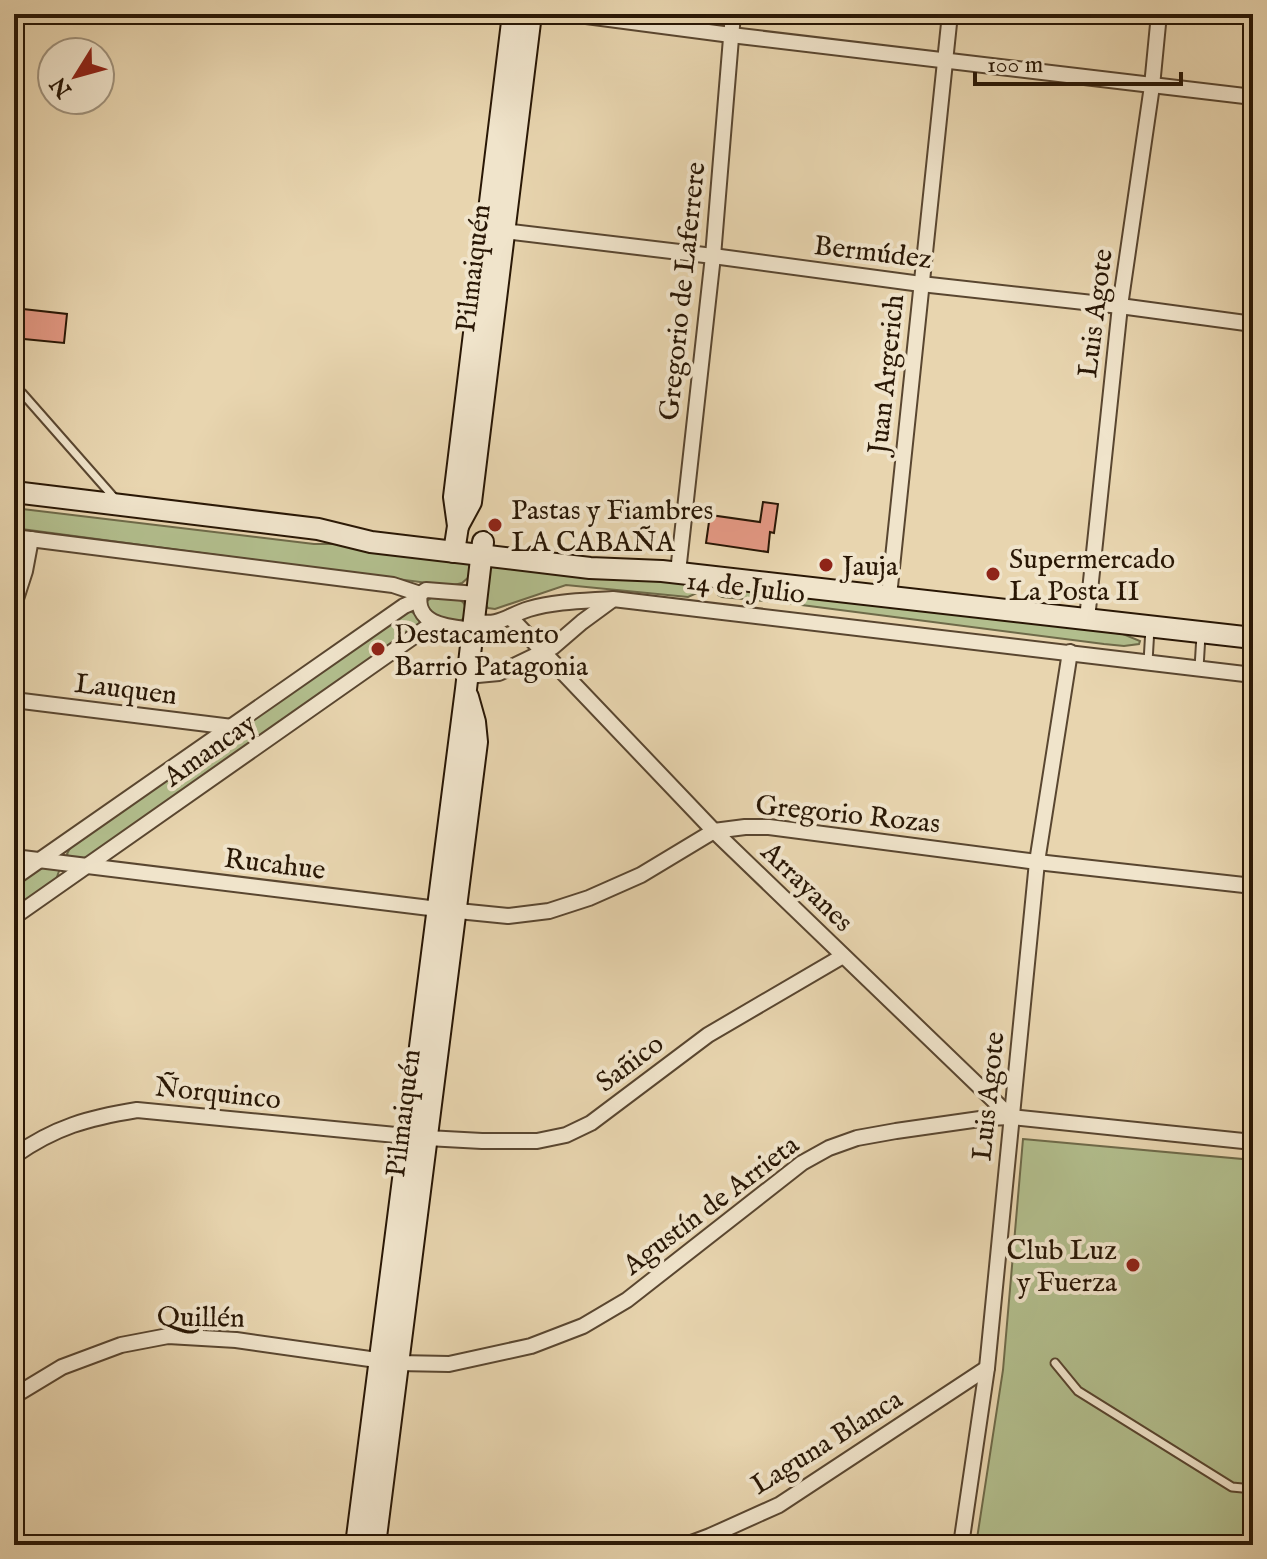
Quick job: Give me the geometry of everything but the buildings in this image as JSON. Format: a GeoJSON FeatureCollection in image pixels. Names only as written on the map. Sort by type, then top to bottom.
{"type":"FeatureCollection","features":[{"type":"Feature","properties":{"kind":"main road","name":"Pilmaiquén"},"geometry":{"type":"LineString","coordinates":[[456,539],[471,502],[513,14]]}},
{"type":"Feature","properties":{"kind":"main road","name":"Pilmaiquén"},"geometry":{"type":"LineString","coordinates":[[496,230],[531,14]]}},
{"type":"Feature","properties":{"kind":"main road","name":"14 de Julio"},"geometry":{"type":"LineString","coordinates":[[14,492],[318,529],[362,527],[456,539],[482,548],[602,557],[670,571],[1253,638]]}},
{"type":"Feature","properties":{"kind":"main road","name":"Pilmaiquén"},"geometry":{"type":"LineString","coordinates":[[356,1545],[389,1362],[447,910],[477,742],[467,682],[482,548]]}},
{"type":"Feature","properties":{"kind":"main road","name":"Pilmaiquén"},"geometry":{"type":"LineString","coordinates":[[375,1545],[389,1362]]}},
{"type":"Feature","properties":{"kind":"street"},"geometry":{"type":"LineString","coordinates":[[571,14],[1253,97]]}},
{"type":"Feature","properties":{"kind":"street","name":"Gregorio de Laferrere"},"geometry":{"type":"LineString","coordinates":[[670,571],[713,256],[733,14]]}},
{"type":"Feature","properties":{"kind":"street","name":"Juan Argerich"},"geometry":{"type":"LineString","coordinates":[[889,596],[950,14]]}},
{"type":"Feature","properties":{"kind":"street","name":"Luis Agote"},"geometry":{"type":"LineString","coordinates":[[1087,619],[1120,306],[1152,86],[1159,14]]}},
{"type":"Feature","properties":{"kind":"street","name":"Bermúdez"},"geometry":{"type":"LineString","coordinates":[[496,230],[1253,324]]}},
{"type":"Feature","properties":{"kind":"street"},"geometry":{"type":"LineString","coordinates":[[14,537],[393,585],[419,597]]}},
{"type":"Feature","properties":{"kind":"street"},"geometry":{"type":"LineString","coordinates":[[14,605],[31,539]]}},
{"type":"Feature","properties":{"kind":"street"},"geometry":{"type":"LineString","coordinates":[[419,597],[426,590],[435,589],[477,594]]}},
{"type":"Feature","properties":{"kind":"street"},"geometry":{"type":"LineString","coordinates":[[419,597],[421,607],[433,623]]}},
{"type":"Feature","properties":{"kind":"street","name":"Amancay"},"geometry":{"type":"LineString","coordinates":[[14,878],[419,597]]}},
{"type":"Feature","properties":{"kind":"street"},"geometry":{"type":"LineString","coordinates":[[467,682],[499,673],[553,647],[613,599]]}},
{"type":"Feature","properties":{"kind":"street","name":"14 de Julio"},"geometry":{"type":"LineString","coordinates":[[433,623],[473,626],[529,609],[613,599],[1253,675]]}},
{"type":"Feature","properties":{"kind":"street","name":"Arrayanes"},"geometry":{"type":"LineString","coordinates":[[510,617],[714,831],[1011,1117]]}},
{"type":"Feature","properties":{"kind":"street","name":"Amancay"},"geometry":{"type":"LineString","coordinates":[[14,917],[433,623]]}},
{"type":"Feature","properties":{"kind":"street","name":"Luis Agote"},"geometry":{"type":"LineString","coordinates":[[961,1545],[987,1368],[1037,862],[1070,652]]}},
{"type":"Feature","properties":{"kind":"street","name":"Lauquen"},"geometry":{"type":"LineString","coordinates":[[14,700],[232,727]]}},
{"type":"Feature","properties":{"kind":"street","name":"Gregorio Rozas"},"geometry":{"type":"LineString","coordinates":[[447,910],[508,916],[549,911],[589,898],[641,875],[714,831],[745,827],[769,827],[1253,886]]}},
{"type":"Feature","properties":{"kind":"street","name":"Rucahue"},"geometry":{"type":"LineString","coordinates":[[14,857],[447,910]]}},
{"type":"Feature","properties":{"kind":"street","name":"Sañico"},"geometry":{"type":"LineString","coordinates":[[418,1137],[537,1141],[566,1135],[591,1123],[708,1035],[843,956]]}},
{"type":"Feature","properties":{"kind":"street","name":"Ñorquinco"},"geometry":{"type":"LineString","coordinates":[[14,1156],[63,1128],[97,1117],[137,1110],[418,1137]]}},
{"type":"Feature","properties":{"kind":"street","name":"Agustín de Arrieta"},"geometry":{"type":"LineString","coordinates":[[389,1362],[449,1364],[531,1346],[583,1326],[627,1300],[802,1163],[829,1148],[857,1138],[1011,1117],[1253,1142]]}},
{"type":"Feature","properties":{"kind":"street","name":"Quillén"},"geometry":{"type":"LineString","coordinates":[[14,1396],[62,1367],[121,1345],[168,1336],[236,1340],[389,1362]]}},
{"type":"Feature","properties":{"kind":"street","name":"Laguna Blanca"},"geometry":{"type":"LineString","coordinates":[[686,1545],[779,1505],[987,1368]]}},
{"type":"Feature","properties":{"kind":"lane"},"geometry":{"type":"LineString","coordinates":[[14,392],[22,393],[121,505]]}},
{"type":"Feature","properties":{"kind":"lane"},"geometry":{"type":"LineString","coordinates":[[1148,662],[1150,626]]}},
{"type":"Feature","properties":{"kind":"lane"},"geometry":{"type":"LineString","coordinates":[[1199,668],[1202,632]]}},
{"type":"Feature","properties":{"kind":"lane"},"geometry":{"type":"LineString","coordinates":[[1055,1363],[1078,1391],[1232,1487],[1253,1489]]}},
{"type":"Feature","properties":{"kind":"green space"},"geometry":{"type":"Polygon","coordinates":[[[14,508],[314,544],[366,544],[471,561],[470,576],[462,583],[450,586],[14,528],[14,508]]]}},
{"type":"Feature","properties":{"kind":"green space"},"geometry":{"type":"Polygon","coordinates":[[[492,565],[695,583],[699,589],[688,597],[566,585],[495,609],[488,608],[484,602],[492,565]]]}},
{"type":"Feature","properties":{"kind":"green space"},"geometry":{"type":"Polygon","coordinates":[[[720,588],[1035,622],[1123,634],[1140,641],[1139,644],[1124,646],[1104,644],[722,597],[718,595],[720,588]]]}},
{"type":"Feature","properties":{"kind":"green space"},"geometry":{"type":"Polygon","coordinates":[[[434,596],[462,601],[466,617],[458,622],[436,617],[426,605],[434,596]]]}},
{"type":"Feature","properties":{"kind":"green space"},"geometry":{"type":"Polygon","coordinates":[[[410,611],[420,617],[418,626],[82,862],[69,858],[67,854],[71,846],[410,611]]]}},
{"type":"Feature","properties":{"kind":"green space"},"geometry":{"type":"Polygon","coordinates":[[[44,866],[57,866],[56,880],[14,909],[14,887],[44,866]]]}},
{"type":"Feature","properties":{"kind":"green space","name":"Club Luz y Fuerza"},"geometry":{"type":"Polygon","coordinates":[[[1023,1139],[1253,1160],[1253,1545],[976,1545],[1003,1370],[1023,1139]]]}},
{"type":"Feature","properties":{"kind":"place","name":"Pastas y Fiambres LA CABAÑA"},"geometry":{"type":"Point","coordinates":[495,525]}},
{"type":"Feature","properties":{"kind":"place","name":"Jauja"},"geometry":{"type":"Point","coordinates":[826,565]}},
{"type":"Feature","properties":{"kind":"place","name":"Supermercado La Posta II"},"geometry":{"type":"Point","coordinates":[993,574]}},
{"type":"Feature","properties":{"kind":"place","name":"Destacamento Barrio Patagonia"},"geometry":{"type":"Point","coordinates":[378,649]}},
{"type":"Feature","properties":{"kind":"place","name":"Club Luz y Fuerza"},"geometry":{"type":"Point","coordinates":[1133,1265]}}]}
